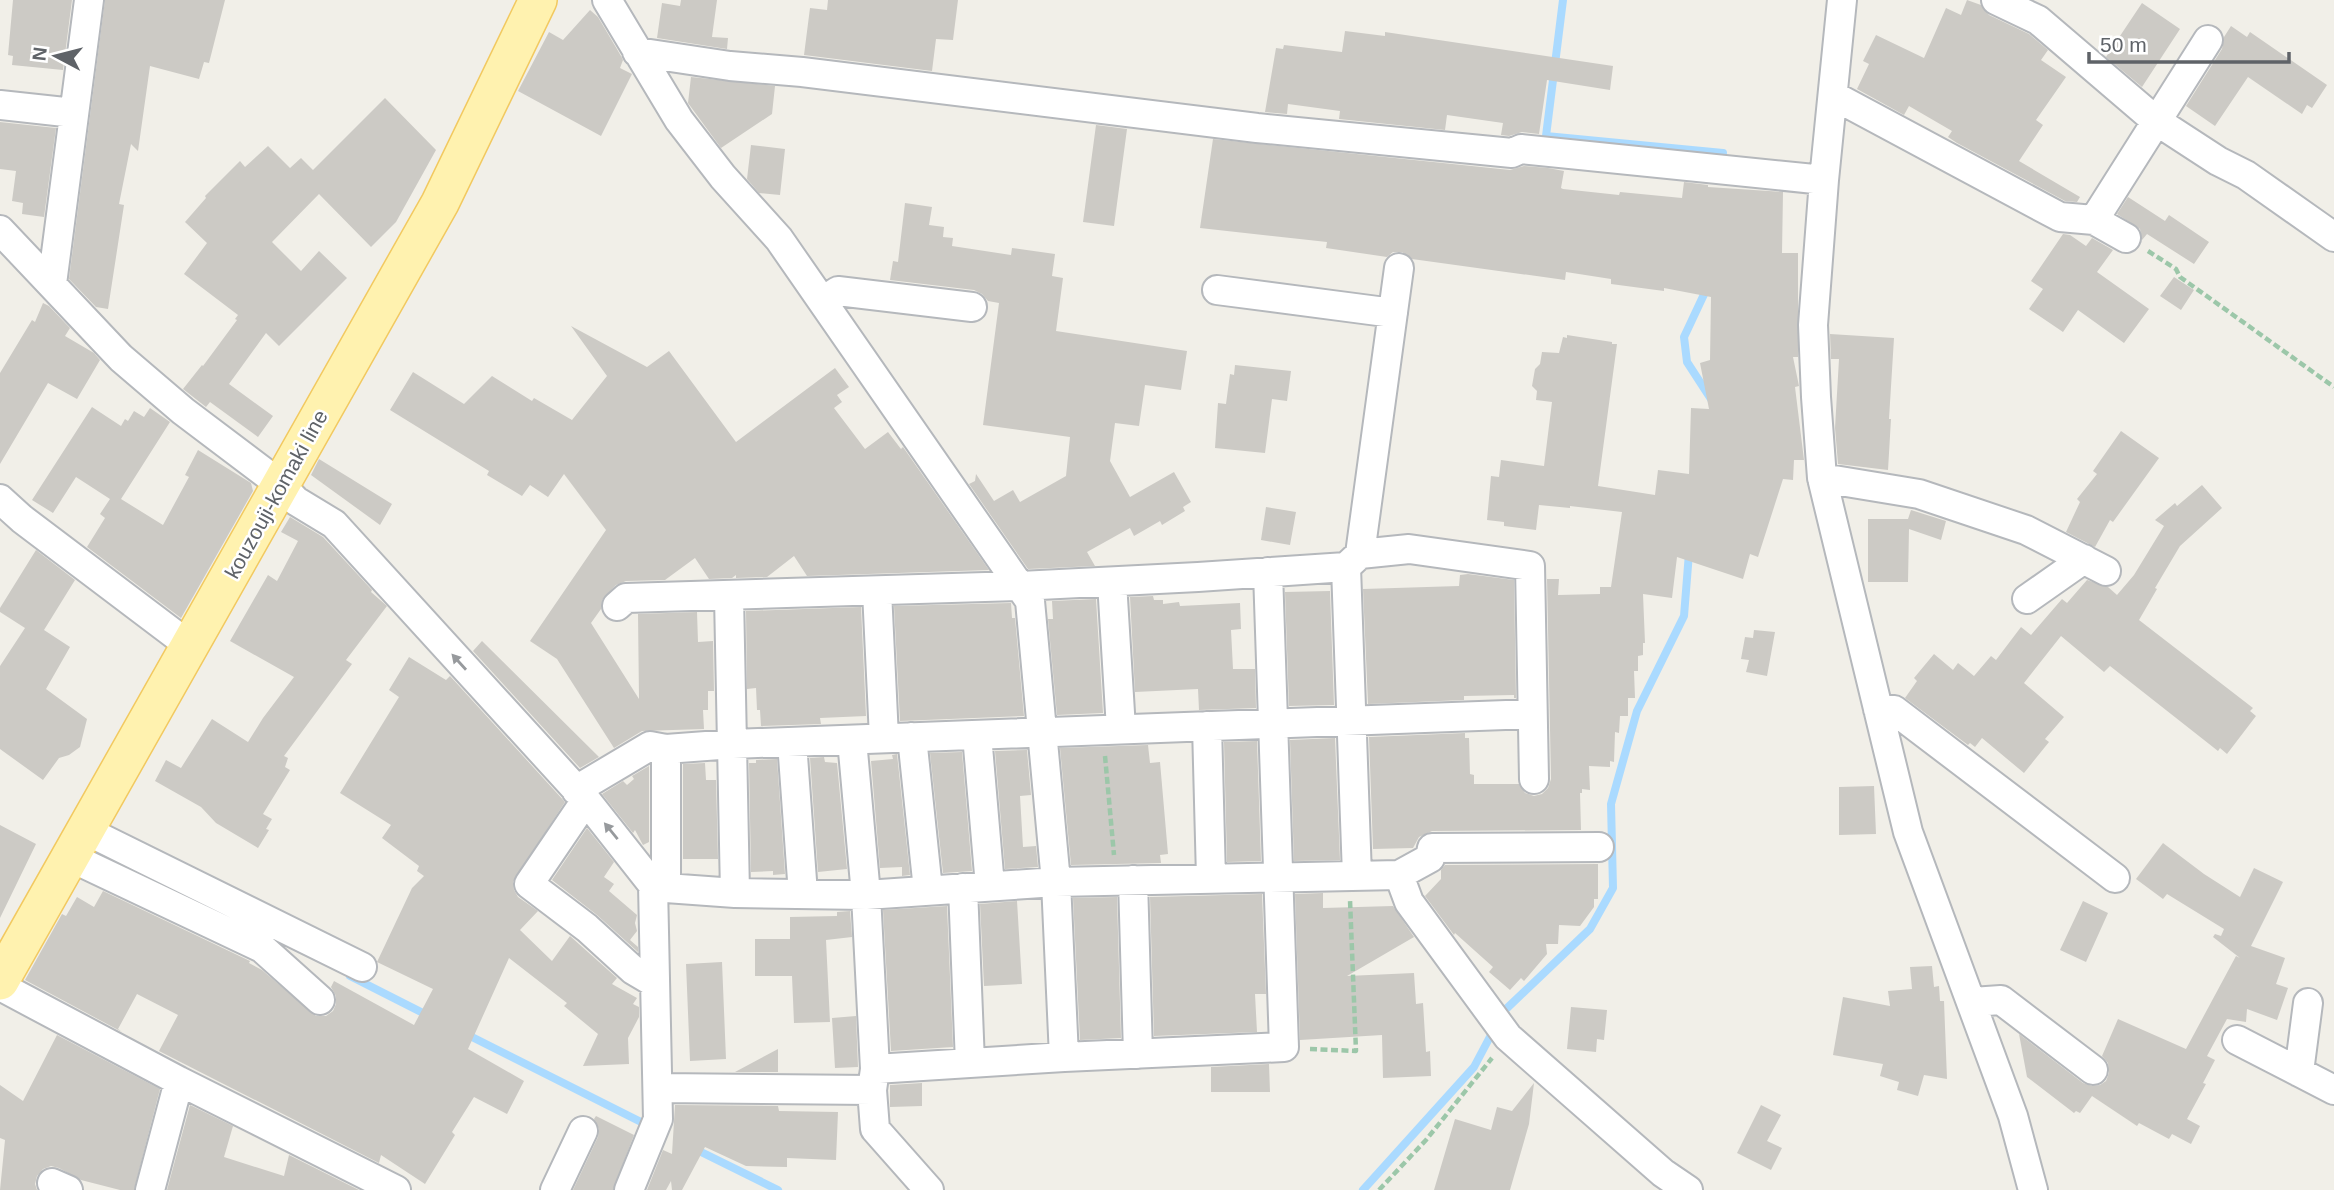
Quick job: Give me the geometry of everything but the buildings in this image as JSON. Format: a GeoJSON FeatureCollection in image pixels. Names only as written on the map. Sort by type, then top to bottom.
{"type":"FeatureCollection","features":[{"type":"Feature","properties":{"kind":"main road","name":"kouzouji-komaki line"},"geometry":{"type":"LineString","coordinates":[[0,984],[440,203],[538,0]]}},
{"type":"Feature","properties":{"kind":"street"},"geometry":{"type":"LineString","coordinates":[[52,284],[89,0]]}},
{"type":"Feature","properties":{"kind":"street"},"geometry":{"type":"LineString","coordinates":[[607,0],[679,120],[723,177],[779,239],[1030,601],[1056,882],[1064,1057]]}},
{"type":"Feature","properties":{"kind":"street"},"geometry":{"type":"LineString","coordinates":[[1842,0],[1813,326],[1822,478],[1908,832],[2012,1115],[2034,1190]]}},
{"type":"Feature","properties":{"kind":"street"},"geometry":{"type":"LineString","coordinates":[[1996,0],[2038,20],[2155,120],[2218,161],[2246,175],[2334,237]]}},
{"type":"Feature","properties":{"kind":"street"},"geometry":{"type":"LineString","coordinates":[[2094,220],[2208,40]]}},
{"type":"Feature","properties":{"kind":"street"},"geometry":{"type":"LineString","coordinates":[[637,52],[730,66],[802,72],[1257,128],[1512,153],[1521,149],[1824,180]]}},
{"type":"Feature","properties":{"kind":"street"},"geometry":{"type":"LineString","coordinates":[[1833,96],[2060,217],[2094,220],[2126,238]]}},
{"type":"Feature","properties":{"kind":"street"},"geometry":{"type":"LineString","coordinates":[[0,104],[74,113]]}},
{"type":"Feature","properties":{"kind":"street"},"geometry":{"type":"LineString","coordinates":[[0,230],[121,358],[183,411],[281,485],[296,500],[334,524],[581,795],[660,886],[736,892],[866,895],[1056,882],[1399,875],[1430,858],[1432,848],[1599,847]]}},
{"type":"Feature","properties":{"kind":"street"},"geometry":{"type":"LineString","coordinates":[[1353,876],[1353,560],[1399,268]]}},
{"type":"Feature","properties":{"kind":"street"},"geometry":{"type":"LineString","coordinates":[[823,301],[838,290],[972,307]]}},
{"type":"Feature","properties":{"kind":"street"},"geometry":{"type":"LineString","coordinates":[[1217,290],[1393,313]]}},
{"type":"Feature","properties":{"kind":"street"},"geometry":{"type":"LineString","coordinates":[[1822,478],[1919,494],[2026,530],[2095,565],[2027,599]]}},
{"type":"Feature","properties":{"kind":"street"},"geometry":{"type":"LineString","coordinates":[[0,499],[22,519],[190,646]]}},
{"type":"Feature","properties":{"kind":"street"},"geometry":{"type":"LineString","coordinates":[[617,606],[626,598],[1020,586],[1268,572],[1409,549],[1530,566],[1534,779]]}},
{"type":"Feature","properties":{"kind":"street"},"geometry":{"type":"LineString","coordinates":[[659,1088],[874,1080],[970,1063],[1284,1047],[1268,572]]}},
{"type":"Feature","properties":{"kind":"street"},"geometry":{"type":"LineString","coordinates":[[1112,582],[1112,729]]}},
{"type":"Feature","properties":{"kind":"street"},"geometry":{"type":"LineString","coordinates":[[877,591],[898,738],[928,891]]}},
{"type":"Feature","properties":{"kind":"street"},"geometry":{"type":"LineString","coordinates":[[729,596],[736,892]]}},
{"type":"Feature","properties":{"kind":"street"},"geometry":{"type":"LineString","coordinates":[[1878,709],[1894,710],[2115,877]]}},
{"type":"Feature","properties":{"kind":"street"},"geometry":{"type":"LineString","coordinates":[[655,983],[633,970],[587,928],[529,884],[581,795],[650,746],[666,749],[1112,729],[1532,715]]}},
{"type":"Feature","properties":{"kind":"street"},"geometry":{"type":"LineString","coordinates":[[1206,726],[1210,878]]}},
{"type":"Feature","properties":{"kind":"street"},"geometry":{"type":"LineString","coordinates":[[970,1063],[976,887],[977,735]]}},
{"type":"Feature","properties":{"kind":"street"},"geometry":{"type":"LineString","coordinates":[[852,740],[866,895],[875,1129],[929,1190]]}},
{"type":"Feature","properties":{"kind":"street"},"geometry":{"type":"LineString","coordinates":[[792,742],[803,894]]}},
{"type":"Feature","properties":{"kind":"street"},"geometry":{"type":"LineString","coordinates":[[629,1190],[658,1119],[655,983],[666,749]]}},
{"type":"Feature","properties":{"kind":"street"},"geometry":{"type":"LineString","coordinates":[[78,843],[362,967]]}},
{"type":"Feature","properties":{"kind":"street"},"geometry":{"type":"LineString","coordinates":[[78,843],[262,948],[320,1000]]}},
{"type":"Feature","properties":{"kind":"street"},"geometry":{"type":"LineString","coordinates":[[1399,875],[1409,902],[1508,1037],[1663,1173],[1688,1190]]}},
{"type":"Feature","properties":{"kind":"street"},"geometry":{"type":"LineString","coordinates":[[1124,881],[1138,1054]]}},
{"type":"Feature","properties":{"kind":"street"},"geometry":{"type":"LineString","coordinates":[[0,984],[179,1081],[396,1190]]}},
{"type":"Feature","properties":{"kind":"street"},"geometry":{"type":"LineString","coordinates":[[1972,1002],[2001,1000],[2093,1070]]}},
{"type":"Feature","properties":{"kind":"street"},"geometry":{"type":"LineString","coordinates":[[2299,1072],[2308,1003]]}},
{"type":"Feature","properties":{"kind":"street"},"geometry":{"type":"LineString","coordinates":[[2237,1040],[2334,1090]]}},
{"type":"Feature","properties":{"kind":"street"},"geometry":{"type":"LineString","coordinates":[[150,1190],[179,1081]]}},
{"type":"Feature","properties":{"kind":"street"},"geometry":{"type":"LineString","coordinates":[[555,1190],[583,1131]]}},
{"type":"Feature","properties":{"kind":"path"},"geometry":{"type":"LineString","coordinates":[[2126,238],[2176,269],[2180,277],[2334,387]]}},
{"type":"Feature","properties":{"kind":"path"},"geometry":{"type":"LineString","coordinates":[[1112,729],[1124,881]]}},
{"type":"Feature","properties":{"kind":"path"},"geometry":{"type":"LineString","coordinates":[[1284,1047],[1356,1051],[1353,876]]}},
{"type":"Feature","properties":{"kind":"path"},"geometry":{"type":"LineString","coordinates":[[1379,1190],[1426,1140],[1508,1037]]}},
{"type":"Feature","properties":{"kind":"waterway"},"geometry":{"type":"LineString","coordinates":[[1563,0],[1546,136],[1723,153]]}},
{"type":"Feature","properties":{"kind":"waterway"},"geometry":{"type":"LineString","coordinates":[[1707,288],[1684,337],[1687,362],[1711,399]]}},
{"type":"Feature","properties":{"kind":"waterway"},"geometry":{"type":"LineString","coordinates":[[1504,1011],[1590,929],[1613,888],[1611,804],[1637,711],[1684,616],[1689,553]]}},
{"type":"Feature","properties":{"kind":"waterway"},"geometry":{"type":"LineString","coordinates":[[350,976],[429,1016]]}},
{"type":"Feature","properties":{"kind":"waterway"},"geometry":{"type":"LineString","coordinates":[[1363,1190],[1474,1067],[1492,1033]]}},
{"type":"Feature","properties":{"kind":"waterway"},"geometry":{"type":"LineString","coordinates":[[466,1034],[645,1124]]}},
{"type":"Feature","properties":{"kind":"waterway"},"geometry":{"type":"LineString","coordinates":[[693,1148],[778,1190]]}}]}
